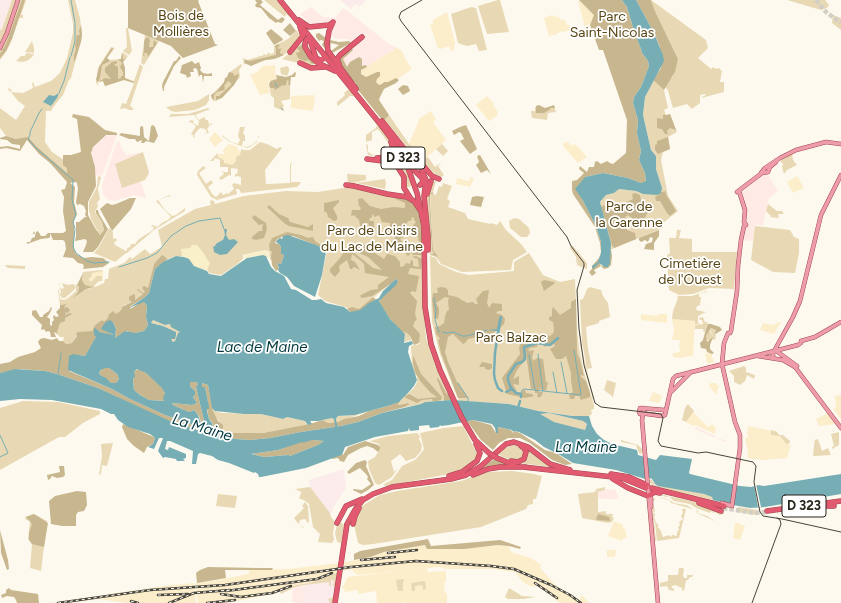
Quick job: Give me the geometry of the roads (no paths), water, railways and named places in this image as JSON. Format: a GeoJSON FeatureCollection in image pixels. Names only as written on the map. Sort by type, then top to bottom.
{"type":"FeatureCollection","features":[{"type":"Feature","properties":{"kind":"highway"},"geometry":{"type":"LineString","coordinates":[[281,0],[311,41],[316,58],[320,60],[325,59]]}},
{"type":"Feature","properties":{"kind":"highway","name":"D 323"},"geometry":{"type":"LineString","coordinates":[[281,0],[400,152],[412,179],[422,210],[427,254]]}},
{"type":"Feature","properties":{"kind":"highway"},"geometry":{"type":"LineString","coordinates":[[298,22],[309,27],[333,22],[327,49],[364,100]]}},
{"type":"Feature","properties":{"kind":"highway"},"geometry":{"type":"LineString","coordinates":[[290,52],[303,36],[303,32],[298,22]]}},
{"type":"Feature","properties":{"kind":"highway","name":"D 323"},"geometry":{"type":"LineString","coordinates":[[298,22],[380,120],[401,151],[414,178],[424,210],[428,307],[432,343],[452,395],[475,440],[490,452],[513,464],[526,467],[627,478],[649,488],[683,497],[723,508],[698,502],[683,497]]}},
{"type":"Feature","properties":{"kind":"highway"},"geometry":{"type":"LineString","coordinates":[[342,71],[338,63],[338,57],[362,37]]}},
{"type":"Feature","properties":{"kind":"highway"},"geometry":{"type":"LineString","coordinates":[[307,39],[305,47],[311,57],[318,63],[331,68],[349,85]]}},
{"type":"Feature","properties":{"kind":"highway"},"geometry":{"type":"LineString","coordinates":[[300,64],[311,68],[331,68]]}},
{"type":"Feature","properties":{"kind":"highway"},"geometry":{"type":"LineString","coordinates":[[373,116],[391,143],[393,149],[390,156],[376,158]]}},
{"type":"Feature","properties":{"kind":"highway"},"geometry":{"type":"LineString","coordinates":[[380,120],[404,149],[420,162],[430,174],[439,179]]}},
{"type":"Feature","properties":{"kind":"highway"},"geometry":{"type":"LineString","coordinates":[[396,138],[414,170],[422,178],[423,182],[420,185]]}},
{"type":"Feature","properties":{"kind":"highway"},"geometry":{"type":"LineString","coordinates":[[367,159],[383,161],[397,166],[404,177],[404,188],[420,210],[425,244]]}},
{"type":"Feature","properties":{"kind":"highway"},"geometry":{"type":"LineString","coordinates":[[410,161],[420,166],[426,179],[424,198],[428,229]]}},
{"type":"Feature","properties":{"kind":"highway"},"geometry":{"type":"LineString","coordinates":[[427,254],[428,229],[426,197],[431,182]]}},
{"type":"Feature","properties":{"kind":"highway"},"geometry":{"type":"LineString","coordinates":[[346,185],[411,199]]}},
{"type":"Feature","properties":{"kind":"highway"},"geometry":{"type":"LineString","coordinates":[[345,540],[345,524],[343,522],[337,523],[336,517],[349,504],[387,488],[453,476],[462,472],[474,463],[478,459],[480,453],[468,427]]}},
{"type":"Feature","properties":{"kind":"highway","name":"D 323"},"geometry":{"type":"LineString","coordinates":[[468,427],[490,452]]}},
{"type":"Feature","properties":{"kind":"highway"},"geometry":{"type":"LineString","coordinates":[[434,480],[451,479],[473,472],[506,444],[514,442],[528,447],[550,464],[570,470]]}},
{"type":"Feature","properties":{"kind":"highway"},"geometry":{"type":"LineString","coordinates":[[468,476],[482,468],[509,445],[520,445],[526,452],[524,459],[518,462],[513,462],[499,457]]}},
{"type":"Feature","properties":{"kind":"highway","name":"D 323"},"geometry":{"type":"LineString","coordinates":[[499,457],[510,462],[524,465],[609,476]]}},
{"type":"Feature","properties":{"kind":"highway"},"geometry":{"type":"LineString","coordinates":[[335,602],[349,524],[358,508],[369,498],[385,490],[458,479],[495,468],[526,467]]}},
{"type":"Feature","properties":{"kind":"highway"},"geometry":{"type":"LineString","coordinates":[[609,476],[628,488],[649,488]]}},
{"type":"Feature","properties":{"kind":"highway"},"geometry":{"type":"LineString","coordinates":[[677,493],[683,497]]}},
{"type":"Feature","properties":{"kind":"highway"},"geometry":{"type":"LineString","coordinates":[[345,529],[353,512],[367,497]]}},
{"type":"Feature","properties":{"kind":"highway","name":"D 323"},"geometry":{"type":"LineString","coordinates":[[767,511],[841,500]]}},
{"type":"Feature","properties":{"kind":"highway"},"geometry":{"type":"LineString","coordinates":[[809,505],[834,506]]}},
{"type":"Feature","properties":{"kind":"highway"},"geometry":{"type":"LineString","coordinates":[[787,512],[798,506]]}},
{"type":"Feature","properties":{"kind":"highway"},"geometry":{"type":"LineString","coordinates":[[353,524],[358,508]]}},
{"type":"Feature","properties":{"kind":"main road"},"geometry":{"type":"LineString","coordinates":[[0,48],[7,33],[18,0]]}},
{"type":"Feature","properties":{"kind":"main road"},"geometry":{"type":"LineString","coordinates":[[649,488],[732,506],[740,455],[740,436],[722,364],[723,344],[729,331],[737,291],[738,266],[745,210],[738,192],[788,154],[805,147],[829,142],[841,144]]}},
{"type":"Feature","properties":{"kind":"main road"},"geometry":{"type":"LineString","coordinates":[[773,358],[775,350],[793,317],[803,291],[821,215],[841,175]]}},
{"type":"Feature","properties":{"kind":"main road"},"geometry":{"type":"LineString","coordinates":[[642,413],[662,416],[665,411],[674,377],[798,345],[841,322]]}},
{"type":"Feature","properties":{"kind":"main road"},"geometry":{"type":"LineString","coordinates":[[781,349],[783,356]]}},
{"type":"Feature","properties":{"kind":"main road"},"geometry":{"type":"LineString","coordinates":[[775,350],[799,368],[841,423]]}},
{"type":"Feature","properties":{"kind":"main road"},"geometry":{"type":"LineString","coordinates":[[755,356],[786,361],[797,369],[841,428]]}},
{"type":"Feature","properties":{"kind":"main road"},"geometry":{"type":"LineString","coordinates":[[669,394],[691,372]]}},
{"type":"Feature","properties":{"kind":"main road"},"geometry":{"type":"LineString","coordinates":[[653,543],[642,408],[665,411]]}},
{"type":"Feature","properties":{"kind":"main road"},"geometry":{"type":"LineString","coordinates":[[649,488],[658,603]]}},
{"type":"Feature","properties":{"kind":"water"},"geometry":{"type":"Polygon","coordinates":[[[622,0],[636,0],[653,31],[663,55],[664,61],[645,97],[643,115],[651,150],[656,156],[656,169],[662,188],[661,193],[657,195],[619,189],[614,193],[606,195],[600,202],[611,243],[610,263],[608,267],[605,267],[599,263],[593,269],[592,266],[598,262],[601,253],[601,242],[596,226],[575,189],[585,177],[603,173],[628,178],[641,183],[646,181],[645,173],[639,160],[641,151],[637,133],[638,120],[633,103],[634,97],[641,87],[649,66],[648,61],[642,53],[627,7],[622,0]]]}},
{"type":"Feature","properties":{"kind":"water"},"geometry":{"type":"Polygon","coordinates":[[[59,93],[51,106],[43,102],[49,95],[54,96],[59,93]]]}},
{"type":"Feature","properties":{"kind":"water"},"geometry":{"type":"Polygon","coordinates":[[[224,229],[227,229],[226,235],[229,240],[234,239],[238,242],[227,254],[220,255],[214,252],[213,246],[214,247],[217,243],[223,240],[225,235],[224,229]]]}},
{"type":"Feature","properties":{"kind":"water"},"geometry":{"type":"Polygon","coordinates":[[[288,235],[319,246],[326,252],[322,275],[315,297],[294,286],[287,277],[278,270],[279,268],[277,263],[281,264],[284,255],[281,254],[281,247],[276,242],[280,238],[282,239],[283,236],[288,235]]]}},
{"type":"Feature","properties":{"kind":"water","name":"Lac de Maine"},"geometry":{"type":"Polygon","coordinates":[[[263,255],[266,256],[271,267],[284,276],[291,289],[296,290],[312,300],[321,299],[326,303],[344,307],[350,312],[360,310],[379,298],[383,291],[396,279],[398,281],[396,285],[379,301],[390,319],[405,334],[404,343],[412,341],[413,344],[409,346],[408,352],[417,380],[414,386],[399,402],[391,405],[355,415],[338,416],[335,420],[332,418],[310,421],[312,424],[308,425],[305,421],[287,417],[283,419],[261,414],[215,411],[212,408],[208,385],[202,383],[202,387],[205,387],[209,407],[207,411],[209,419],[212,423],[213,428],[211,430],[206,429],[196,387],[198,384],[196,382],[190,382],[190,386],[195,391],[195,395],[193,397],[197,403],[192,405],[172,403],[173,405],[189,412],[194,410],[198,415],[203,428],[165,415],[112,389],[68,370],[69,356],[73,354],[85,356],[96,337],[94,335],[95,328],[100,332],[113,335],[101,329],[106,322],[110,320],[113,322],[116,329],[115,338],[125,331],[135,333],[144,331],[148,325],[146,317],[147,306],[144,302],[129,308],[149,293],[155,269],[163,262],[176,256],[184,257],[189,259],[194,266],[207,271],[209,274],[221,276],[247,258],[263,255]],[[153,320],[151,323],[163,326],[176,332],[175,339],[171,339],[173,342],[175,341],[178,333],[180,332],[171,327],[170,324],[165,325],[153,320]],[[109,368],[101,370],[99,373],[100,375],[111,383],[116,383],[119,379],[117,374],[109,368]],[[137,369],[134,372],[134,390],[149,400],[164,401],[163,398],[165,393],[161,387],[146,373],[137,369]]]}},
{"type":"Feature","properties":{"kind":"water"},"geometry":{"type":"Polygon","coordinates":[[[500,316],[502,316],[502,318],[495,354],[494,351],[497,331],[488,330],[497,329],[500,316]]]}},
{"type":"Feature","properties":{"kind":"water","name":"La Maine"},"geometry":{"type":"Polygon","coordinates":[[[15,369],[45,371],[57,374],[98,388],[172,422],[210,434],[250,440],[341,426],[358,422],[382,413],[425,402],[452,400],[509,404],[538,411],[572,416],[589,416],[592,426],[597,434],[604,440],[612,444],[637,450],[638,455],[656,460],[660,455],[692,459],[690,474],[740,486],[751,487],[841,474],[841,494],[765,507],[750,508],[733,505],[713,500],[712,497],[704,494],[658,486],[652,479],[647,477],[645,479],[616,470],[573,463],[519,432],[513,432],[512,430],[498,427],[498,433],[496,433],[492,424],[473,420],[430,428],[429,425],[419,426],[419,430],[410,431],[409,428],[408,431],[375,437],[345,447],[342,455],[306,468],[259,477],[255,472],[254,473],[218,460],[212,456],[200,453],[198,454],[196,464],[192,464],[193,451],[170,441],[167,441],[165,449],[168,450],[169,447],[186,454],[186,458],[183,459],[185,461],[177,461],[176,459],[165,457],[163,458],[158,451],[163,438],[159,438],[154,449],[148,447],[153,444],[154,437],[150,434],[128,427],[118,420],[114,414],[101,409],[52,400],[20,399],[0,401],[0,373],[15,369]],[[549,413],[540,414],[554,422],[585,430],[587,424],[583,421],[549,413]],[[313,440],[278,450],[251,454],[264,457],[290,456],[318,445],[324,441],[313,440]]]}},
{"type":"Feature","properties":{"kind":"waterway"},"geometry":{"type":"LineString","coordinates":[[71,0],[75,23]]}},
{"type":"Feature","properties":{"kind":"waterway"},"geometry":{"type":"LineString","coordinates":[[71,56],[75,41],[75,24]]}},
{"type":"Feature","properties":{"kind":"waterway"},"geometry":{"type":"LineString","coordinates":[[59,93],[64,81],[70,57]]}},
{"type":"Feature","properties":{"kind":"waterway"},"geometry":{"type":"LineString","coordinates":[[275,83],[277,87]]}},
{"type":"Feature","properties":{"kind":"waterway"},"geometry":{"type":"LineString","coordinates":[[42,109],[28,139],[37,149],[73,180],[72,200],[76,215],[73,222],[75,229],[73,247],[76,253],[87,261],[94,263],[109,262]]}},
{"type":"Feature","properties":{"kind":"waterway"},"geometry":{"type":"LineString","coordinates":[[119,267],[147,258],[157,253],[171,236],[186,226],[199,221],[220,218],[224,229]]}},
{"type":"Feature","properties":{"kind":"waterway"},"geometry":{"type":"LineString","coordinates":[[434,298],[436,311],[435,320],[439,332],[440,331]]}},
{"type":"Feature","properties":{"kind":"waterway"},"geometry":{"type":"LineString","coordinates":[[442,332],[453,332],[462,336],[467,336],[487,330]]}},
{"type":"Feature","properties":{"kind":"waterway"},"geometry":{"type":"LineString","coordinates":[[521,397],[521,394],[516,393],[511,388],[508,376],[516,364],[525,359],[524,347],[537,343],[550,345],[558,338]]}},
{"type":"Feature","properties":{"kind":"waterway"},"geometry":{"type":"LineString","coordinates":[[521,394],[522,390],[524,389],[581,395],[574,350]]}},
{"type":"Feature","properties":{"kind":"waterway"},"geometry":{"type":"LineString","coordinates":[[495,352],[495,380],[498,388],[502,391]]}},
{"type":"Feature","properties":{"kind":"waterway"},"geometry":{"type":"LineString","coordinates":[[58,374],[61,353]]}},
{"type":"Feature","properties":{"kind":"waterway"},"geometry":{"type":"LineString","coordinates":[[538,354],[543,391]]}},
{"type":"Feature","properties":{"kind":"waterway"},"geometry":{"type":"LineString","coordinates":[[529,355],[535,390]]}},
{"type":"Feature","properties":{"kind":"waterway"},"geometry":{"type":"LineString","coordinates":[[561,362],[567,393]]}},
{"type":"Feature","properties":{"kind":"waterway"},"geometry":{"type":"LineString","coordinates":[[553,372],[557,393]]}},
{"type":"Feature","properties":{"kind":"waterway"},"geometry":{"type":"LineString","coordinates":[[458,383],[468,398],[468,401]]}},
{"type":"Feature","properties":{"kind":"waterway"},"geometry":{"type":"LineString","coordinates":[[506,392],[512,389]]}},
{"type":"Feature","properties":{"kind":"waterway"},"geometry":{"type":"LineString","coordinates":[[518,408],[520,401]]}},
{"type":"Feature","properties":{"kind":"waterway"},"geometry":{"type":"LineString","coordinates":[[335,420],[337,429]]}},
{"type":"Feature","properties":{"kind":"waterway"},"geometry":{"type":"LineString","coordinates":[[0,435],[8,453],[0,457]]}},
{"type":"Feature","properties":{"kind":"tunnel"},"geometry":{"type":"LineString","coordinates":[[816,0],[826,12],[841,23]]}},
{"type":"Feature","properties":{"kind":"tunnel"},"geometry":{"type":"LineString","coordinates":[[723,508],[754,513],[767,512]]}},
{"type":"Feature","properties":{"kind":"tram line"},"geometry":{"type":"LineString","coordinates":[[422,0],[401,12],[399,17],[401,21],[567,237],[571,246],[584,263],[577,290],[579,329],[584,365],[595,403],[601,407],[661,414],[663,418],[658,441],[661,446],[698,453],[706,452],[753,462],[756,466],[754,482],[760,512],[763,516],[841,532]]}},
{"type":"Feature","properties":{"kind":"tram line"},"geometry":{"type":"LineString","coordinates":[[752,603],[781,524],[780,520],[777,518]]}},
{"type":"Feature","properties":{"kind":"railway"},"geometry":{"type":"LineString","coordinates":[[388,553],[417,550]]}},
{"type":"Feature","properties":{"kind":"railway"},"geometry":{"type":"LineString","coordinates":[[361,560],[395,557]]}},
{"type":"Feature","properties":{"kind":"railway"},"geometry":{"type":"LineString","coordinates":[[58,603],[150,590],[225,585],[351,567],[416,561],[514,569],[551,585],[570,595],[581,603]]}},
{"type":"Feature","properties":{"kind":"railway"},"geometry":{"type":"LineString","coordinates":[[226,591],[317,579],[332,573]]}},
{"type":"Feature","properties":{"kind":"railway"},"geometry":{"type":"LineString","coordinates":[[535,583],[557,598]]}},
{"type":"Feature","properties":{"kind":"railway"},"geometry":{"type":"LineString","coordinates":[[221,594],[241,597],[272,593],[291,586]]}},
{"type":"Feature","properties":{"kind":"railway"},"geometry":{"type":"LineString","coordinates":[[169,603],[194,593],[230,590]]}},
{"type":"Feature","properties":{"kind":"railway"},"geometry":{"type":"LineString","coordinates":[[158,595],[188,594]]}},
{"type":"Feature","properties":{"kind":"railway"},"geometry":{"type":"LineString","coordinates":[[207,603],[235,600]]}},
{"type":"Feature","properties":{"kind":"railway"},"geometry":{"type":"LineString","coordinates":[[131,601],[138,603]]}},
{"type":"Feature","properties":{"kind":"park label","name":"Bois de Mollières"},"geometry":{"type":"Point","coordinates":[181,24]}},
{"type":"Feature","properties":{"kind":"park label","name":"Parc Saint-Nicolas"},"geometry":{"type":"Point","coordinates":[612,26]}},
{"type":"Feature","properties":{"kind":"park label","name":"Parc de la Garenne"},"geometry":{"type":"Point","coordinates":[629,216]}},
{"type":"Feature","properties":{"kind":"park label","name":"Parc de Loisirs du Lac de Maine"},"geometry":{"type":"Point","coordinates":[372,240]}},
{"type":"Feature","properties":{"kind":"park label","name":"Cimetière de l'Ouest"},"geometry":{"type":"Point","coordinates":[690,272]}},
{"type":"Feature","properties":{"kind":"park label","name":"Parc Balzac"},"geometry":{"type":"Point","coordinates":[511,338]}}]}
